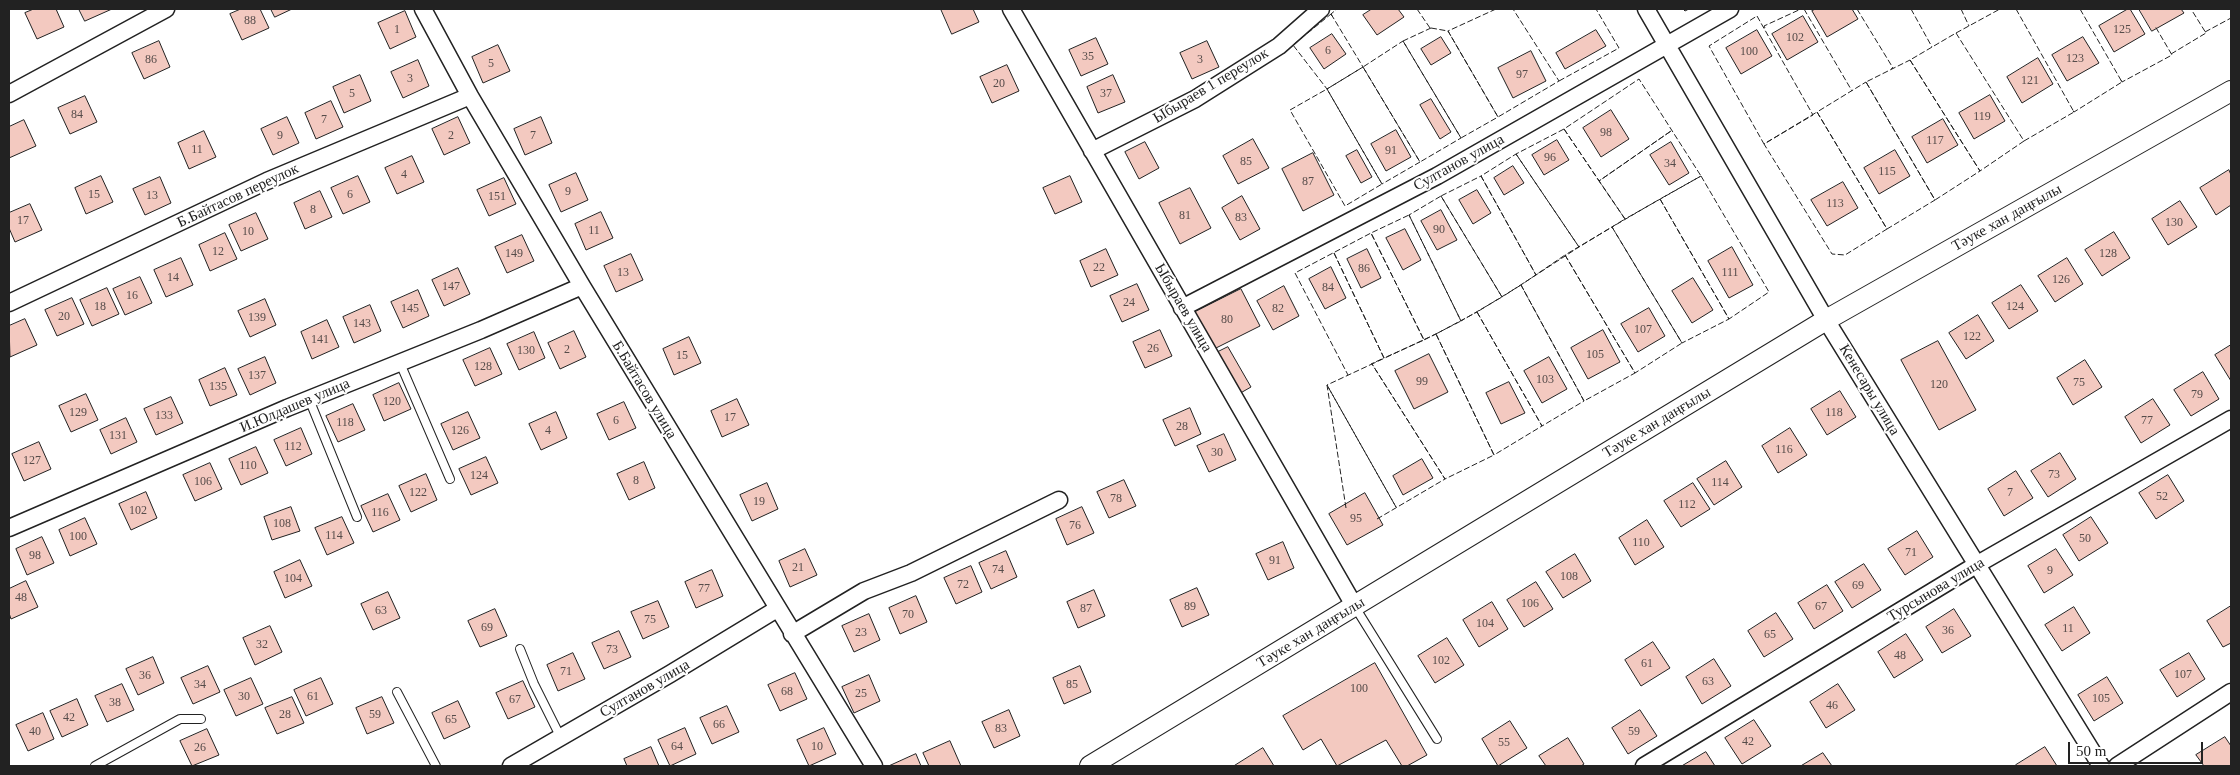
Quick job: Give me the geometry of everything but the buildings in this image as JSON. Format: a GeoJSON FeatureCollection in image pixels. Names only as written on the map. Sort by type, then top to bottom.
{"type":"FeatureCollection","features":[{"type":"Feature","properties":{"kind":"street"},"geometry":{"type":"LineString","coordinates":[[9,94],[166,9]]}},
{"type":"Feature","properties":{"kind":"street","name":"Б.Байтасов улица"},"geometry":{"type":"LineString","coordinates":[[423,9],[470,96],[582,286],[874,766]]}},
{"type":"Feature","properties":{"kind":"street","name":"Ыбыраев улица"},"geometry":{"type":"LineString","coordinates":[[1010,9],[1355,607]]}},
{"type":"Feature","properties":{"kind":"street","name":"Ыбыраев 1 переулок"},"geometry":{"type":"LineString","coordinates":[[1092,150],[1195,99],[1279,46],[1321,9]]}},
{"type":"Feature","properties":{"kind":"street","name":"Кенесары улица"},"geometry":{"type":"LineString","coordinates":[[1646,9],[1826,320],[2101,766]]}},
{"type":"Feature","properties":{"kind":"street","name":"Султанов улица"},"geometry":{"type":"LineString","coordinates":[[1182,308],[1438,176],[1730,9]]}},
{"type":"Feature","properties":{"kind":"street","name":"Тәуке хан даңғылы"},"geometry":{"type":"LineString","coordinates":[[1090,766],[1826,320],[2231,91]]}},
{"type":"Feature","properties":{"kind":"street","name":"Б.Байтасов переулок"},"geometry":{"type":"LineString","coordinates":[[9,303],[267,181],[470,96]]}},
{"type":"Feature","properties":{"kind":"street","name":"И.Юлдашев улица"},"geometry":{"type":"LineString","coordinates":[[9,528],[310,399],[582,286]]}},
{"type":"Feature","properties":{"kind":"street","name":"Турсынова улица"},"geometry":{"type":"LineString","coordinates":[[1644,766],[1976,565],[2231,419]]}},
{"type":"Feature","properties":{"kind":"street"},"geometry":{"type":"LineString","coordinates":[[792,634],[864,591],[911,573],[1059,500]]}},
{"type":"Feature","properties":{"kind":"street","name":"Султанов улица"},"geometry":{"type":"LineString","coordinates":[[511,766],[777,609]]}},
{"type":"Feature","properties":{"kind":"street"},"geometry":{"type":"LineString","coordinates":[[2117,766],[2231,692]]}},
{"type":"Feature","properties":{"kind":"lane"},"geometry":{"type":"LineString","coordinates":[[400,363],[450,479]]}},
{"type":"Feature","properties":{"kind":"lane"},"geometry":{"type":"LineString","coordinates":[[310,399],[357,517]]}},
{"type":"Feature","properties":{"kind":"lane"},"geometry":{"type":"LineString","coordinates":[[1355,607],[1438,739]]}},
{"type":"Feature","properties":{"kind":"lane"},"geometry":{"type":"LineString","coordinates":[[520,649],[534,684],[561,738]]}},
{"type":"Feature","properties":{"kind":"lane"},"geometry":{"type":"LineString","coordinates":[[397,692],[436,766]]}},
{"type":"Feature","properties":{"kind":"lane"},"geometry":{"type":"LineString","coordinates":[[95,766],[180,719],[201,719]]}},
{"type":"Feature","properties":{"kind":"fence"},"geometry":{"type":"LineString","coordinates":[[1332,16],[1331,14],[1337,9]]}},
{"type":"Feature","properties":{"kind":"fence"},"geometry":{"type":"LineString","coordinates":[[1417,9],[1430,28]]}},
{"type":"Feature","properties":{"kind":"fence"},"geometry":{"type":"LineString","coordinates":[[1496,9],[1448,31],[1498,117],[1559,81],[1513,9]]}},
{"type":"Feature","properties":{"kind":"fence"},"geometry":{"type":"LineString","coordinates":[[1559,81],[1619,48],[1596,9]]}},
{"type":"Feature","properties":{"kind":"fence"},"geometry":{"type":"LineString","coordinates":[[1683,9],[1685,11],[1689,9]]}},
{"type":"Feature","properties":{"kind":"fence"},"geometry":{"type":"LineString","coordinates":[[1765,28],[1764,26],[1801,9]]}},
{"type":"Feature","properties":{"kind":"fence"},"geometry":{"type":"LineString","coordinates":[[1804,9],[1852,91]]}},
{"type":"Feature","properties":{"kind":"fence"},"geometry":{"type":"LineString","coordinates":[[1857,9],[1893,68],[1891,69]]}},
{"type":"Feature","properties":{"kind":"fence"},"geometry":{"type":"LineString","coordinates":[[1911,9],[1932,47]]}},
{"type":"Feature","properties":{"kind":"fence"},"geometry":{"type":"LineString","coordinates":[[1961,9],[1969,26]]}},
{"type":"Feature","properties":{"kind":"fence"},"geometry":{"type":"LineString","coordinates":[[1956,33],[2000,9]]}},
{"type":"Feature","properties":{"kind":"fence"},"geometry":{"type":"LineString","coordinates":[[2016,9],[2074,112],[2024,141]]}},
{"type":"Feature","properties":{"kind":"fence"},"geometry":{"type":"LineString","coordinates":[[2073,111],[2122,82],[2080,9]]}},
{"type":"Feature","properties":{"kind":"fence"},"geometry":{"type":"LineString","coordinates":[[2171,54],[2206,33],[2191,9]]}},
{"type":"Feature","properties":{"kind":"fence"},"geometry":{"type":"LineString","coordinates":[[1331,14],[1363,67],[1327,89],[1293,45],[1331,14]]}},
{"type":"Feature","properties":{"kind":"fence"},"geometry":{"type":"LineString","coordinates":[[1757,16],[1813,115],[1764,144],[1709,46],[1757,16]]}},
{"type":"Feature","properties":{"kind":"fence"},"geometry":{"type":"LineString","coordinates":[[2205,32],[2231,18]]}},
{"type":"Feature","properties":{"kind":"fence"},"geometry":{"type":"LineString","coordinates":[[2121,80],[2122,82],[2172,55],[2155,26]]}},
{"type":"Feature","properties":{"kind":"fence"},"geometry":{"type":"LineString","coordinates":[[1431,28],[1448,31],[1498,117],[1461,138],[1403,41],[1431,28]]}},
{"type":"Feature","properties":{"kind":"fence"},"geometry":{"type":"LineString","coordinates":[[1956,33],[2024,141],[1980,171],[1910,60],[1956,33]]}},
{"type":"Feature","properties":{"kind":"fence"},"geometry":{"type":"LineString","coordinates":[[1403,41],[1461,138],[1420,162],[1363,67],[1403,41]]}},
{"type":"Feature","properties":{"kind":"fence"},"geometry":{"type":"LineString","coordinates":[[1910,60],[1980,171],[1935,200],[1866,82],[1910,60]]}},
{"type":"Feature","properties":{"kind":"fence"},"geometry":{"type":"LineString","coordinates":[[1363,67],[1420,162],[1382,184],[1327,89],[1363,67]]}},
{"type":"Feature","properties":{"kind":"fence"},"geometry":{"type":"LineString","coordinates":[[1671,131],[1599,181],[1564,129],[1639,79],[1701,176],[1625,219],[1599,181],[1671,131]]}},
{"type":"Feature","properties":{"kind":"fence"},"geometry":{"type":"LineString","coordinates":[[1866,82],[1935,200],[1887,229],[1817,112],[1866,82]]}},
{"type":"Feature","properties":{"kind":"fence"},"geometry":{"type":"LineString","coordinates":[[1327,89],[1382,184],[1345,206],[1290,110],[1327,89]]}},
{"type":"Feature","properties":{"kind":"fence"},"geometry":{"type":"LineString","coordinates":[[1817,112],[1887,229],[1845,255],[1832,254],[1764,144],[1817,112]]}},
{"type":"Feature","properties":{"kind":"fence"},"geometry":{"type":"LineString","coordinates":[[1564,129],[1625,219],[1579,247],[1516,154],[1564,129]]}},
{"type":"Feature","properties":{"kind":"fence"},"geometry":{"type":"LineString","coordinates":[[1516,154],[1579,247],[1536,275],[1481,176],[1516,154]]}},
{"type":"Feature","properties":{"kind":"fence"},"geometry":{"type":"LineString","coordinates":[[1481,176],[1536,275],[1502,297],[1441,196],[1481,176]]}},
{"type":"Feature","properties":{"kind":"fence"},"geometry":{"type":"LineString","coordinates":[[1701,176],[1769,292],[1729,319],[1660,199],[1701,176]]}},
{"type":"Feature","properties":{"kind":"fence"},"geometry":{"type":"LineString","coordinates":[[1441,196],[1502,297],[1461,321],[1409,215],[1441,196]]}},
{"type":"Feature","properties":{"kind":"fence"},"geometry":{"type":"LineString","coordinates":[[1660,199],[1729,319],[1682,343],[1612,227],[1660,199]]}},
{"type":"Feature","properties":{"kind":"fence"},"geometry":{"type":"LineString","coordinates":[[1409,215],[1461,321],[1424,340],[1371,233],[1409,215]]}},
{"type":"Feature","properties":{"kind":"fence"},"geometry":{"type":"LineString","coordinates":[[1612,227],[1682,343],[1635,373],[1565,255],[1612,227]]}},
{"type":"Feature","properties":{"kind":"fence"},"geometry":{"type":"LineString","coordinates":[[1334,253],[1384,358],[1424,340],[1371,233],[1295,273],[1348,375]]}},
{"type":"Feature","properties":{"kind":"fence"},"geometry":{"type":"LineString","coordinates":[[1334,253],[1384,358],[1371,364]]}},
{"type":"Feature","properties":{"kind":"fence"},"geometry":{"type":"LineString","coordinates":[[1565,255],[1635,373],[1584,401],[1521,285],[1565,255]]}},
{"type":"Feature","properties":{"kind":"fence"},"geometry":{"type":"LineString","coordinates":[[1521,285],[1584,401],[1542,426],[1477,312],[1521,285]]}},
{"type":"Feature","properties":{"kind":"fence"},"geometry":{"type":"LineString","coordinates":[[1477,312],[1542,426],[1494,455],[1436,334],[1477,312]]}},
{"type":"Feature","properties":{"kind":"fence"},"geometry":{"type":"LineString","coordinates":[[1436,334],[1494,455],[1445,479],[1372,364],[1436,334]]}},
{"type":"Feature","properties":{"kind":"fence"},"geometry":{"type":"LineString","coordinates":[[1377,519],[1445,479],[1372,364],[1327,385],[1396,507]]}},
{"type":"Feature","properties":{"kind":"fence"},"geometry":{"type":"LineString","coordinates":[[1346,508],[1327,385],[1396,507]]}}]}
